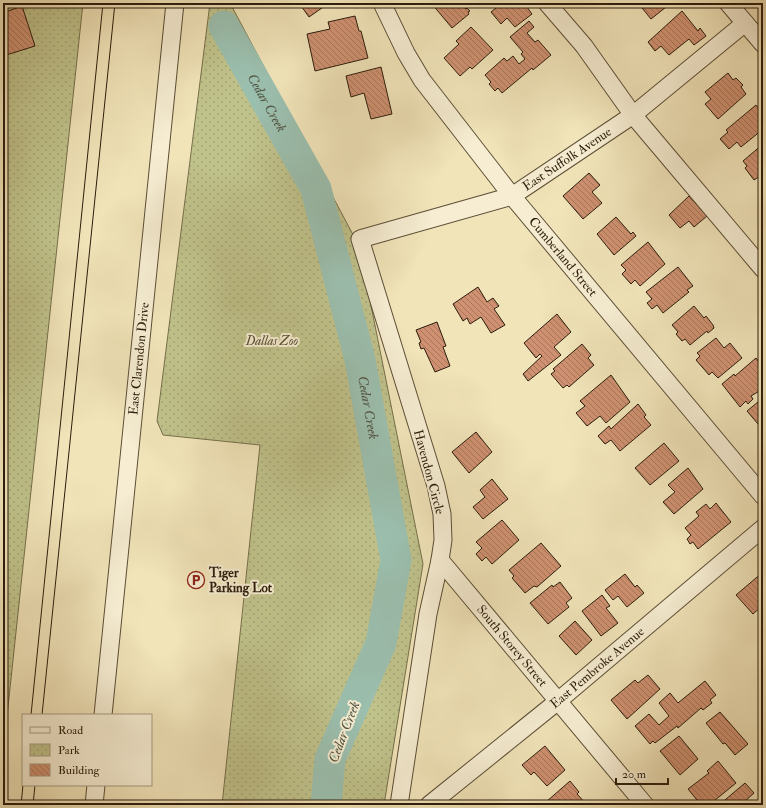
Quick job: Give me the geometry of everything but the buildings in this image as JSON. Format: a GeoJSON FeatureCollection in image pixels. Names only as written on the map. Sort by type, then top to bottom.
{"type":"FeatureCollection","features":[{"type":"Feature","properties":{"kind":"street","name":"East Clarendon Drive"},"geometry":{"type":"LineString","coordinates":[[103,714],[175,3]]}},
{"type":"Feature","properties":{"kind":"street","name":"Cumberland Street"},"geometry":{"type":"LineString","coordinates":[[382,3],[406,54],[422,80],[512,196],[763,496]]}},
{"type":"Feature","properties":{"kind":"street"},"geometry":{"type":"LineString","coordinates":[[547,3],[584,46],[634,115],[763,268]]}},
{"type":"Feature","properties":{"kind":"street"},"geometry":{"type":"LineString","coordinates":[[728,3],[763,44]]}},
{"type":"Feature","properties":{"kind":"street","name":"East Suffolk Avenue"},"geometry":{"type":"LineString","coordinates":[[360,239],[512,196],[634,115],[745,23]]}},
{"type":"Feature","properties":{"kind":"street","name":"Havendon Circle"},"geometry":{"type":"LineString","coordinates":[[360,239],[436,486],[442,514],[440,560],[428,614],[399,805]]}},
{"type":"Feature","properties":{"kind":"street","name":"East Pembroke Avenue"},"geometry":{"type":"LineString","coordinates":[[430,805],[558,701],[763,528]]}},
{"type":"Feature","properties":{"kind":"street","name":"South Storey Street"},"geometry":{"type":"LineString","coordinates":[[440,560],[645,805]]}},
{"type":"Feature","properties":{"kind":"street"},"geometry":{"type":"LineString","coordinates":[[94,805],[96,786]]}},
{"type":"Feature","properties":{"kind":"green space"},"geometry":{"type":"Polygon","coordinates":[[[3,3],[83,3],[3,754],[3,3]]]}},
{"type":"Feature","properties":{"kind":"green space","name":"Dallas Zoo"},"geometry":{"type":"Polygon","coordinates":[[[210,3],[230,3],[359,246],[423,564],[384,805],[222,805],[260,445],[163,435],[157,421],[210,3]]]}},
{"type":"Feature","properties":{"kind":"waterway","name":"Cedar Creek"},"geometry":{"type":"LineString","coordinates":[[224,26],[316,189],[360,360],[396,560],[381,643],[330,759],[326,805]]}},
{"type":"Feature","properties":{"kind":"tram line"},"geometry":{"type":"LineString","coordinates":[[31,714],[103,3]]}},
{"type":"Feature","properties":{"kind":"tram line"},"geometry":{"type":"LineString","coordinates":[[42,714],[115,3]]}},
{"type":"Feature","properties":{"kind":"tram line"},"geometry":{"type":"LineString","coordinates":[[21,805],[23,786]]}},
{"type":"Feature","properties":{"kind":"tram line"},"geometry":{"type":"LineString","coordinates":[[33,805],[35,786]]}},
{"type":"Feature","properties":{"kind":"place","name":"Tiger Parking Lot"},"geometry":{"type":"Point","coordinates":[196,580]}}]}
